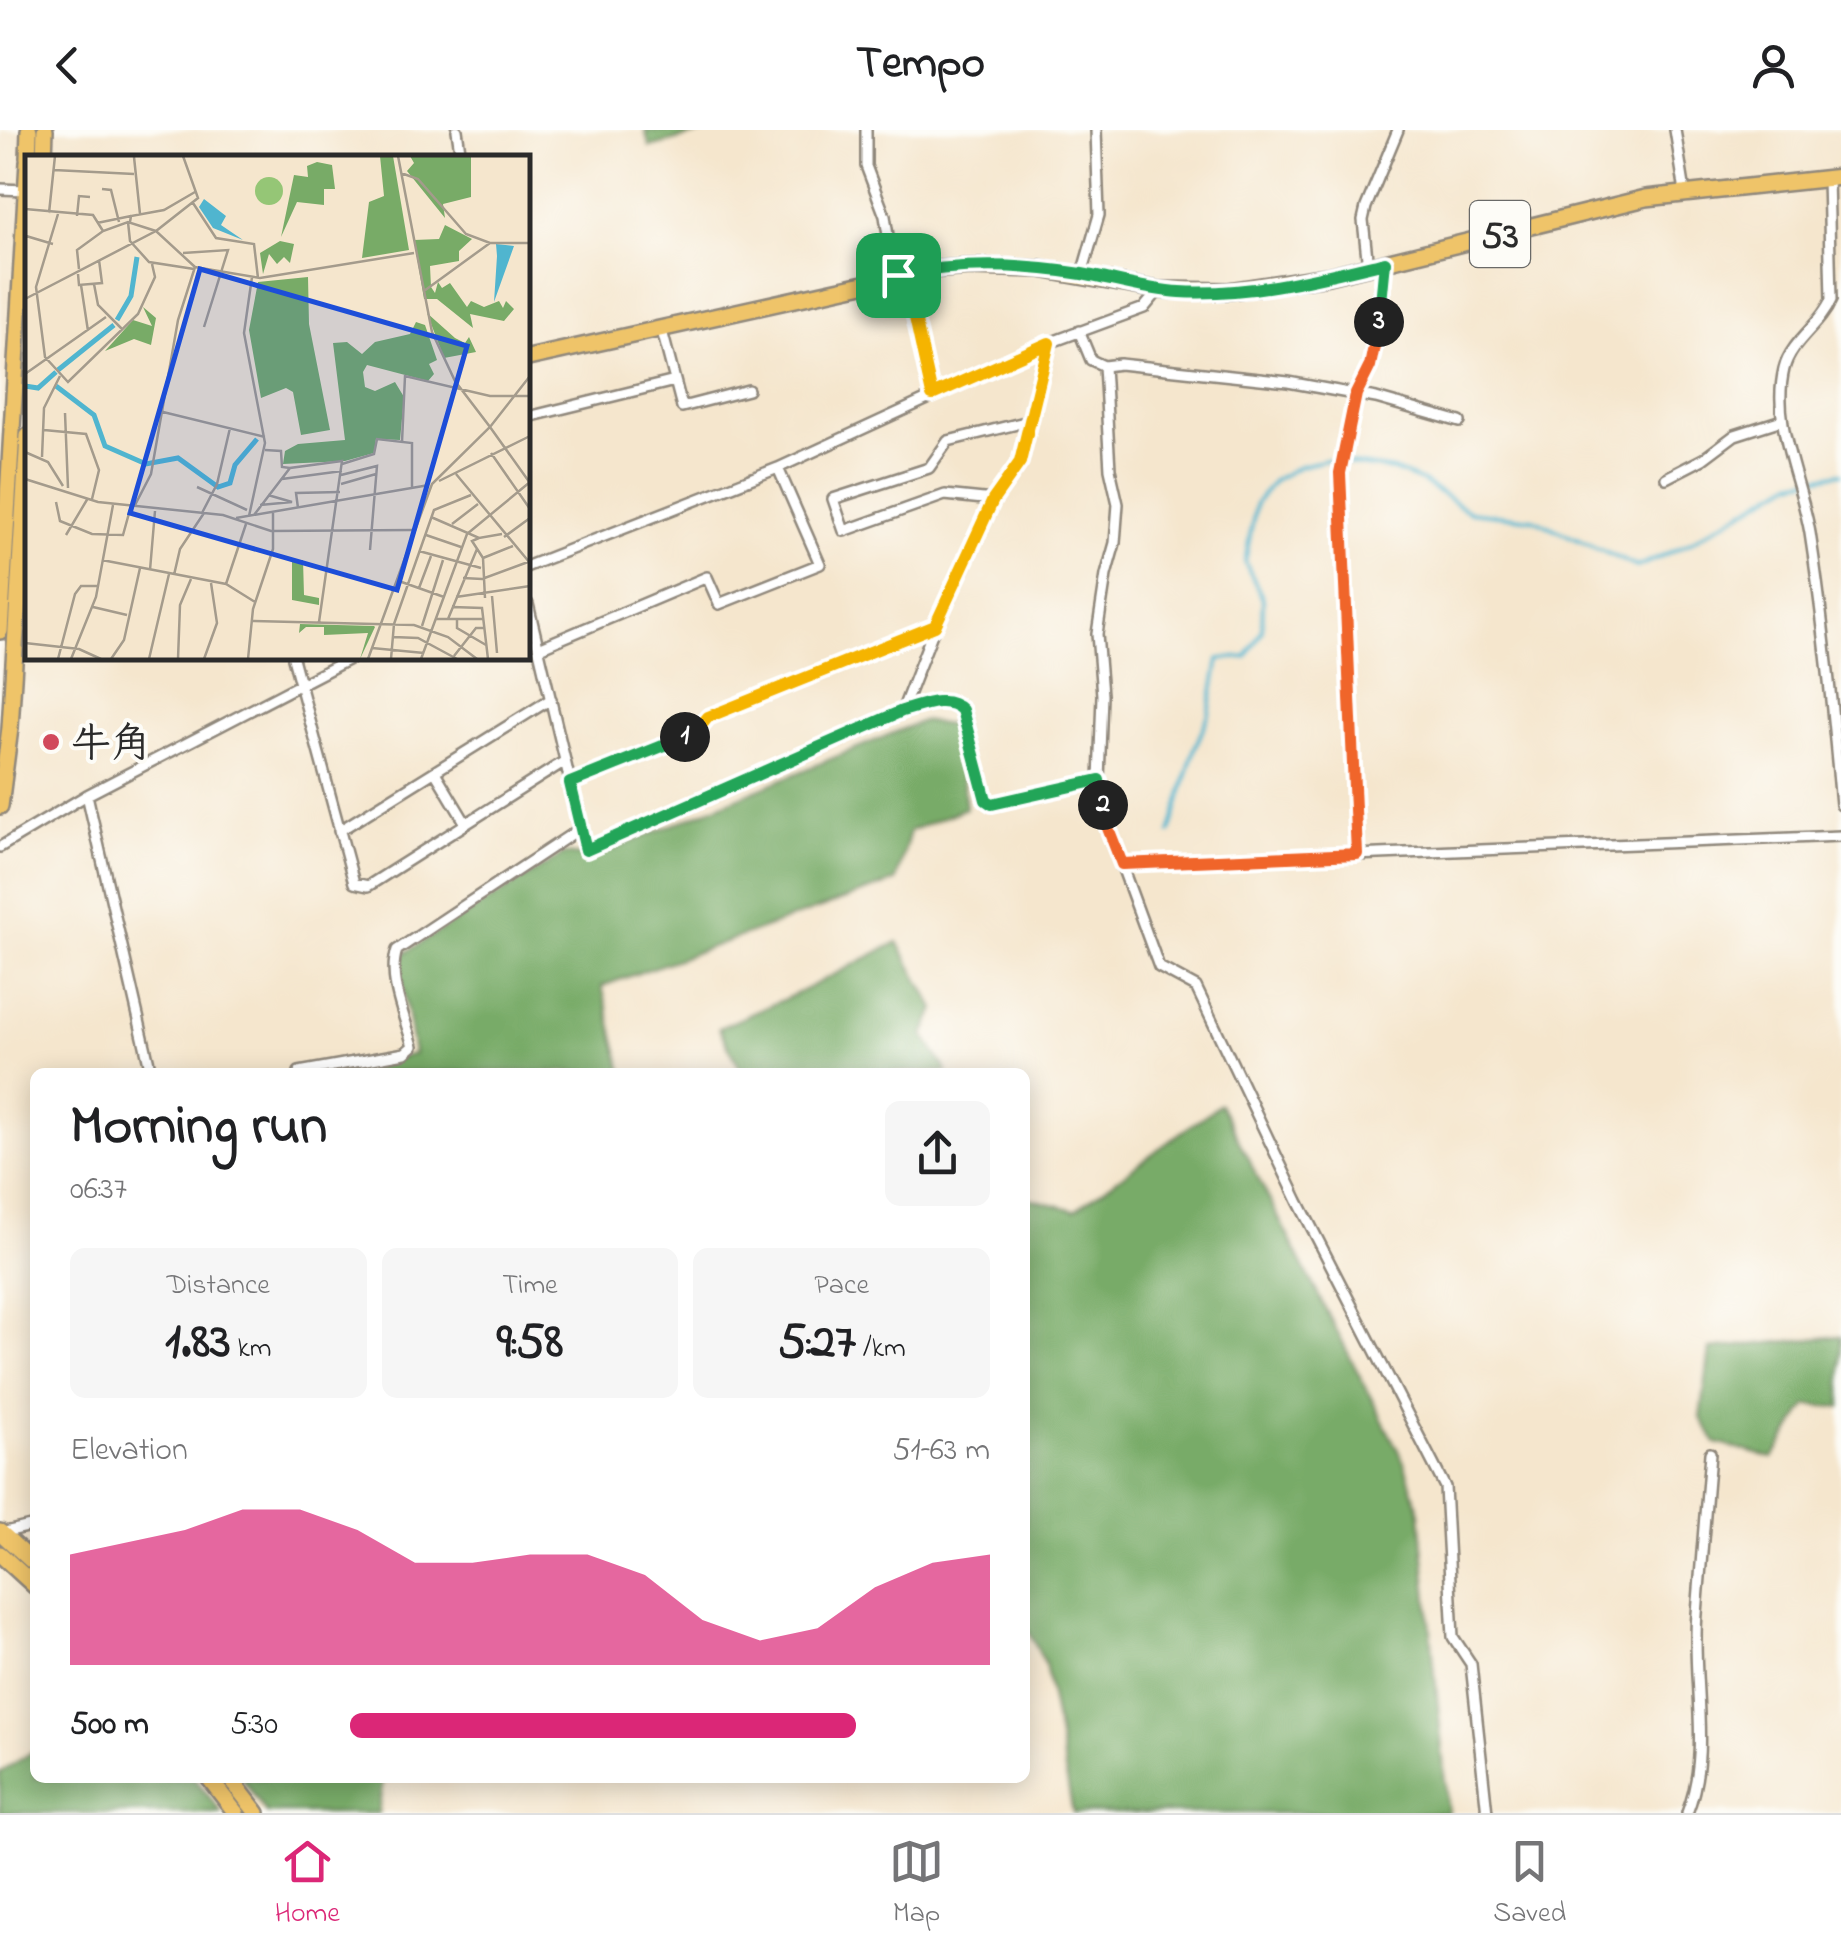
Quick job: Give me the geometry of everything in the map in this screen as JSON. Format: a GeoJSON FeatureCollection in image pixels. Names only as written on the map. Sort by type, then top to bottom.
{"type":"FeatureCollection","features":[{"type":"Feature","properties":{"kind":"main road"},"geometry":{"type":"LineString","coordinates":[[28,155],[30,130]]}},
{"type":"Feature","properties":{"kind":"main road"},"geometry":{"type":"LineString","coordinates":[[44,155],[46,130]]}},
{"type":"Feature","properties":{"kind":"main road","name":"53"},"geometry":{"type":"LineString","coordinates":[[530,358],[898,275],[987,266],[1082,274],[1160,290],[1248,289],[1368,266],[1605,207],[1685,192],[1835,178]]}},
{"type":"Feature","properties":{"kind":"main road"},"geometry":{"type":"LineString","coordinates":[[0,806],[10,728],[25,234]]}},
{"type":"Feature","properties":{"kind":"main road"},"geometry":{"type":"LineString","coordinates":[[0,631],[18,540],[25,467]]}},
{"type":"Feature","properties":{"kind":"main road"},"geometry":{"type":"LineString","coordinates":[[0,1532],[30,1559]]}},
{"type":"Feature","properties":{"kind":"main road"},"geometry":{"type":"LineString","coordinates":[[0,1554],[30,1581]]}},
{"type":"Feature","properties":{"kind":"main road"},"geometry":{"type":"LineString","coordinates":[[213,1783],[236,1813]]}},
{"type":"Feature","properties":{"kind":"main road"},"geometry":{"type":"LineString","coordinates":[[234,1783],[257,1813]]}},
{"type":"Feature","properties":{"kind":"street"},"geometry":{"type":"LineString","coordinates":[[457,130],[461,155]]}},
{"type":"Feature","properties":{"kind":"street"},"geometry":{"type":"LineString","coordinates":[[866,130],[866,166],[885,216],[893,268],[912,304],[932,395]]}},
{"type":"Feature","properties":{"kind":"street"},"geometry":{"type":"LineString","coordinates":[[1082,274],[1099,215],[1096,130]]}},
{"type":"Feature","properties":{"kind":"street"},"geometry":{"type":"LineString","coordinates":[[1674,130],[1685,192]]}},
{"type":"Feature","properties":{"kind":"street"},"geometry":{"type":"LineString","coordinates":[[1368,266],[1363,220],[1366,207],[1400,131]]}},
{"type":"Feature","properties":{"kind":"street"},"geometry":{"type":"LineString","coordinates":[[1835,178],[1831,300],[1825,313],[1790,353],[1783,372],[1782,420],[1809,529],[1829,670],[1841,805]]}},
{"type":"Feature","properties":{"kind":"street"},"geometry":{"type":"LineString","coordinates":[[0,189],[25,190]]}},
{"type":"Feature","properties":{"kind":"street"},"geometry":{"type":"LineString","coordinates":[[1357,854],[1340,473],[1356,394],[1370,366],[1378,330],[1385,262]]}},
{"type":"Feature","properties":{"kind":"street"},"geometry":{"type":"LineString","coordinates":[[530,565],[778,468],[1049,343],[1144,308],[1160,290]]}},
{"type":"Feature","properties":{"kind":"street"},"geometry":{"type":"LineString","coordinates":[[661,328],[682,407],[748,390]]}},
{"type":"Feature","properties":{"kind":"street"},"geometry":{"type":"LineString","coordinates":[[1079,331],[1091,360],[1104,366],[1120,364],[1288,382],[1356,394],[1460,422]]}},
{"type":"Feature","properties":{"kind":"street"},"geometry":{"type":"LineString","coordinates":[[902,711],[935,626],[993,500],[1020,462],[1049,343]]}},
{"type":"Feature","properties":{"kind":"street"},"geometry":{"type":"LineString","coordinates":[[1104,366],[1110,469],[1118,504],[1116,544],[1106,574],[1098,634],[1102,696],[1099,780],[1106,823],[1159,968],[1196,988],[1298,1201],[1445,1487],[1453,1637],[1471,1664],[1487,1813]]}},
{"type":"Feature","properties":{"kind":"street"},"geometry":{"type":"LineString","coordinates":[[530,417],[675,381]]}},
{"type":"Feature","properties":{"kind":"street"},"geometry":{"type":"LineString","coordinates":[[1666,478],[1735,435],[1782,420]]}},
{"type":"Feature","properties":{"kind":"street"},"geometry":{"type":"LineString","coordinates":[[993,500],[945,496],[844,531],[833,498],[929,468],[948,441],[1029,421]]}},
{"type":"Feature","properties":{"kind":"street"},"geometry":{"type":"LineString","coordinates":[[538,648],[708,578],[719,604],[820,564],[778,468]]}},
{"type":"Feature","properties":{"kind":"street"},"geometry":{"type":"LineString","coordinates":[[530,613],[586,850],[902,711],[943,701],[955,703],[962,710],[986,800],[992,804],[1099,780]]}},
{"type":"Feature","properties":{"kind":"street"},"geometry":{"type":"LineString","coordinates":[[570,783],[694,734],[708,717],[935,626]]}},
{"type":"Feature","properties":{"kind":"street"},"geometry":{"type":"LineString","coordinates":[[294,660],[354,883],[368,886],[565,760]]}},
{"type":"Feature","properties":{"kind":"street"},"geometry":{"type":"LineString","coordinates":[[0,847],[87,796],[347,660]]}},
{"type":"Feature","properties":{"kind":"street"},"geometry":{"type":"LineString","coordinates":[[339,831],[550,699]]}},
{"type":"Feature","properties":{"kind":"street"},"geometry":{"type":"LineString","coordinates":[[435,772],[465,822]]}},
{"type":"Feature","properties":{"kind":"street"},"geometry":{"type":"LineString","coordinates":[[87,796],[150,1068]]}},
{"type":"Feature","properties":{"kind":"street"},"geometry":{"type":"LineString","coordinates":[[321,1068],[405,1053],[413,1046],[394,976],[392,962],[396,950],[581,828]]}},
{"type":"Feature","properties":{"kind":"street"},"geometry":{"type":"LineString","coordinates":[[1122,864],[1841,836]]}},
{"type":"Feature","properties":{"kind":"street"},"geometry":{"type":"LineString","coordinates":[[1687,1813],[1696,1792],[1699,1746],[1696,1614],[1710,1453]]}},
{"type":"Feature","properties":{"kind":"street"},"geometry":{"type":"LineString","coordinates":[[0,1532],[30,1526]]}},
{"type":"Feature","properties":{"kind":"green space"},"geometry":{"type":"Polygon","coordinates":[[[645,130],[714,130],[650,147],[645,130]]]}},
{"type":"Feature","properties":{"kind":"green space"},"geometry":{"type":"Polygon","coordinates":[[[922,721],[956,726],[966,808],[910,831],[896,881],[602,986],[622,1068],[354,1068],[414,1054],[398,957],[564,854],[595,857],[922,721]]]}},
{"type":"Feature","properties":{"kind":"green space"},"geometry":{"type":"Polygon","coordinates":[[[898,942],[935,1009],[924,1035],[945,1068],[740,1068],[719,1028],[898,942]]]}},
{"type":"Feature","properties":{"kind":"green space"},"geometry":{"type":"Polygon","coordinates":[[[1220,1104],[1404,1462],[1420,1513],[1448,1813],[1073,1813],[1045,1664],[1030,1635],[1030,1198],[1075,1210],[1220,1104]]]}},
{"type":"Feature","properties":{"kind":"green space"},"geometry":{"type":"Polygon","coordinates":[[[1841,1336],[1841,1407],[1807,1405],[1773,1458],[1716,1443],[1701,1418],[1710,1349],[1841,1336]]]}},
{"type":"Feature","properties":{"kind":"green space"},"geometry":{"type":"Polygon","coordinates":[[[30,1753],[30,1783],[198,1783],[222,1813],[0,1813],[0,1773],[30,1753]]]}},
{"type":"Feature","properties":{"kind":"green space"},"geometry":{"type":"Polygon","coordinates":[[[245,1783],[383,1783],[378,1813],[266,1813],[245,1783]]]}},
{"type":"Feature","properties":{"kind":"waterway"},"geometry":{"type":"LineString","coordinates":[[1170,833],[1194,750],[1209,714],[1219,659],[1247,657],[1262,630],[1263,599],[1245,562],[1256,503],[1274,480],[1300,466],[1326,460],[1393,470],[1423,482],[1470,512],[1533,519],[1637,567],[1686,545],[1792,482],[1841,473]]}},
{"type":"Feature","properties":{"kind":"place","name":"牛角"},"geometry":{"type":"Point","coordinates":[51,742]}},
{"type":"Feature","properties":{"kind":"route"},"geometry":{"type":"LineString","coordinates":[[1385,262],[1378,330],[1370,366],[1356,394],[1340,473],[1357,854],[1122,864],[1106,823],[1099,780],[992,804],[986,800],[962,710],[955,703],[943,701],[902,711],[586,850],[570,783],[694,734],[708,717],[935,626],[993,500],[1020,462],[1049,343],[932,395],[912,304],[898,275],[952,268],[1013,267],[1082,274],[1141,288],[1196,292],[1294,283],[1385,262]]}}]}
